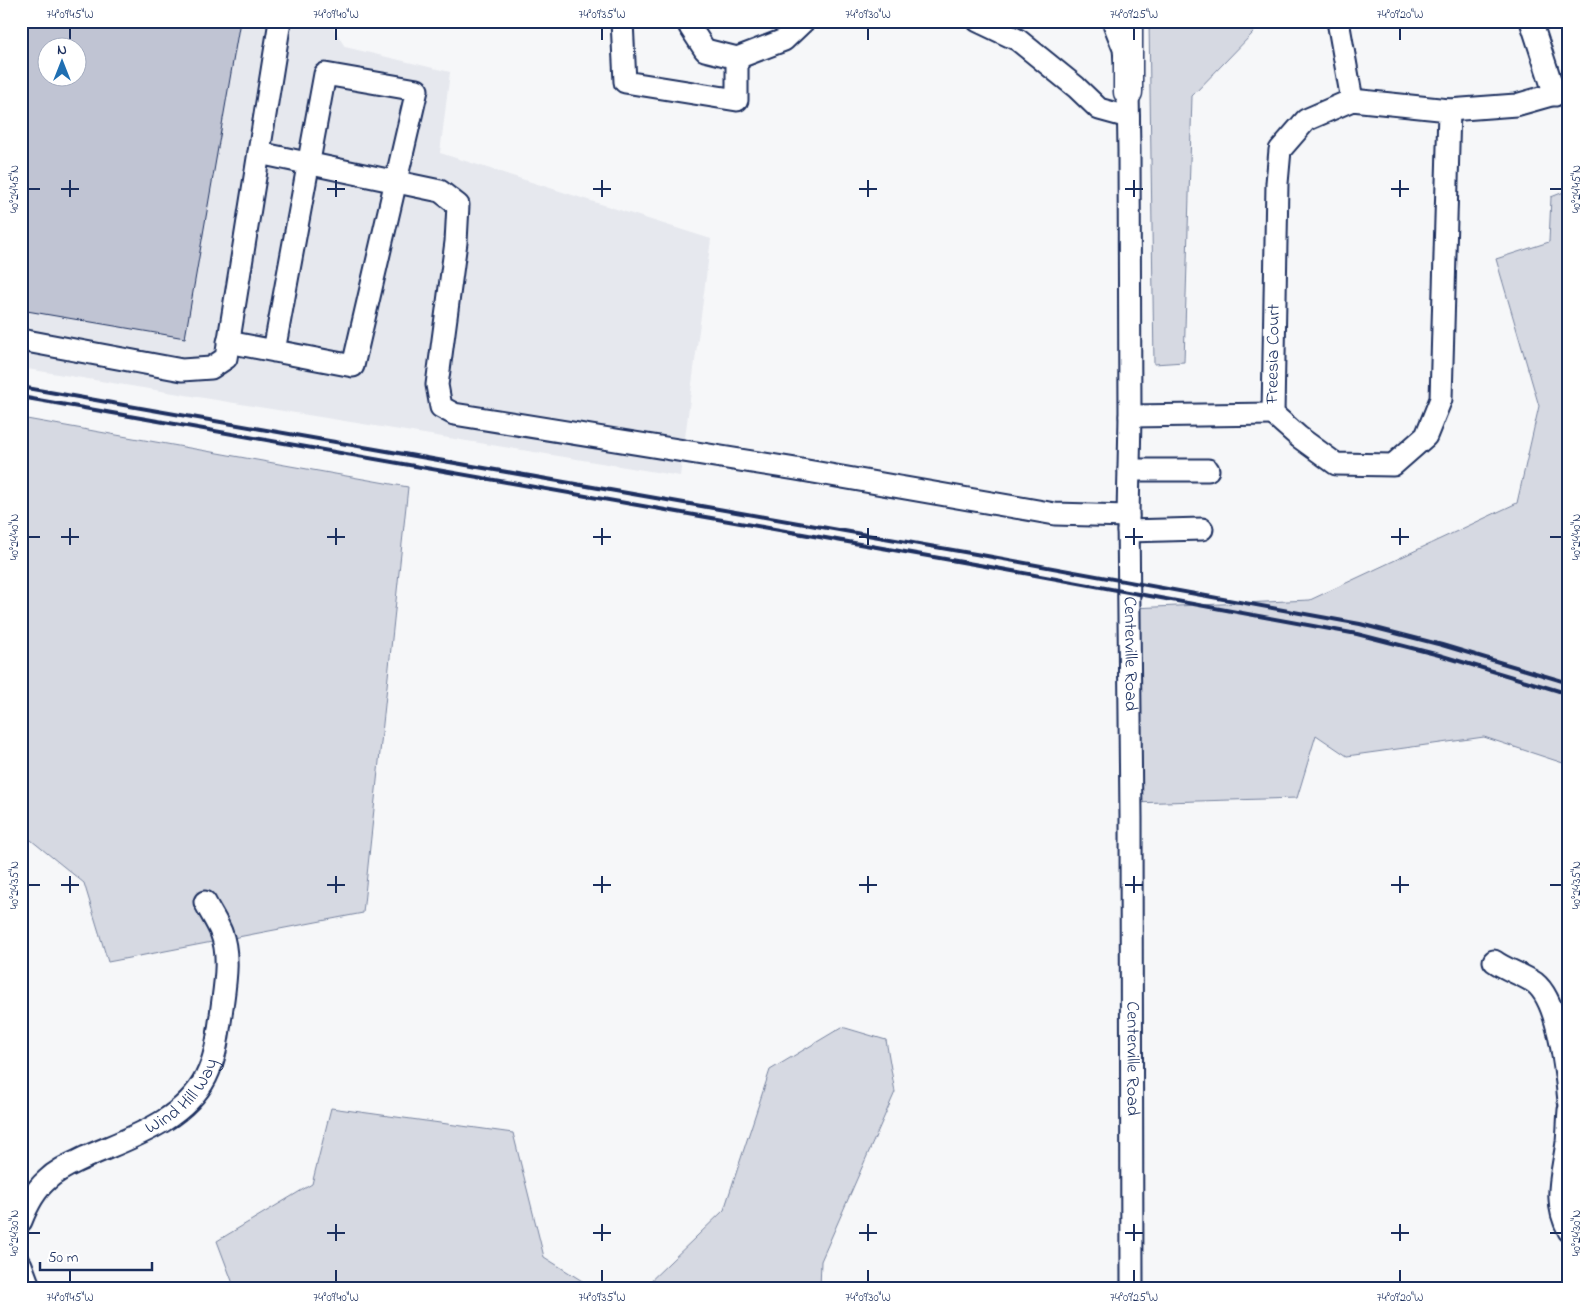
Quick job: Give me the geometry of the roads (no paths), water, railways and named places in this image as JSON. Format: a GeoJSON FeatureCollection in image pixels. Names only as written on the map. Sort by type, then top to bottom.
{"type":"FeatureCollection","features":[{"type":"Feature","properties":{"kind":"highway"},"geometry":{"type":"LineString","coordinates":[[1128,21],[1128,104]]}},
{"type":"Feature","properties":{"kind":"street"},"geometry":{"type":"LineString","coordinates":[[21,340],[182,370],[211,368],[226,358],[280,21]]}},
{"type":"Feature","properties":{"kind":"street"},"geometry":{"type":"LineString","coordinates":[[622,21],[625,82],[737,100],[737,58]]}},
{"type":"Feature","properties":{"kind":"street"},"geometry":{"type":"LineString","coordinates":[[691,21],[690,27],[705,50],[737,58],[784,40],[804,21]]}},
{"type":"Feature","properties":{"kind":"street"},"geometry":{"type":"LineString","coordinates":[[978,21],[1018,40],[1076,87],[1099,109],[1128,104]]}},
{"type":"Feature","properties":{"kind":"street","name":"Centerville Road"},"geometry":{"type":"LineString","coordinates":[[1113,21],[1124,49],[1128,104],[1132,1289]]}},
{"type":"Feature","properties":{"kind":"street"},"geometry":{"type":"LineString","coordinates":[[1338,21],[1352,100]]}},
{"type":"Feature","properties":{"kind":"street"},"geometry":{"type":"LineString","coordinates":[[1530,21],[1562,92]]}},
{"type":"Feature","properties":{"kind":"street"},"geometry":{"type":"LineString","coordinates":[[228,342],[274,351],[353,366],[417,90],[325,74],[274,351]]}},
{"type":"Feature","properties":{"kind":"street","name":"Freesia Court"},"geometry":{"type":"LineString","coordinates":[[1449,110],[1440,400],[1426,436],[1393,465],[1336,464],[1299,437],[1273,414],[1277,184],[1280,150],[1306,120],[1352,100],[1449,110],[1516,104],[1562,92]]}},
{"type":"Feature","properties":{"kind":"street"},"geometry":{"type":"LineString","coordinates":[[259,153],[440,191],[458,205],[456,242],[438,385],[440,407],[454,414],[796,469],[1055,514],[1128,524],[1202,529]]}},
{"type":"Feature","properties":{"kind":"street"},"geometry":{"type":"LineString","coordinates":[[1130,416],[1273,414]]}},
{"type":"Feature","properties":{"kind":"street"},"geometry":{"type":"LineString","coordinates":[[1129,470],[1208,470]]}},
{"type":"Feature","properties":{"kind":"street","name":"Wind Hill Way"},"geometry":{"type":"LineString","coordinates":[[21,1221],[27,1205],[46,1180],[66,1166],[168,1119],[188,1102],[206,1078],[217,1046],[226,977],[226,958],[222,933],[205,902]]}},
{"type":"Feature","properties":{"kind":"street"},"geometry":{"type":"LineString","coordinates":[[1494,961],[1535,983],[1547,1001],[1557,1028],[1565,1064],[1569,1101]]}},
{"type":"Feature","properties":{"kind":"street"},"geometry":{"type":"LineString","coordinates":[[1569,1110],[1567,1142],[1559,1195],[1560,1208],[1569,1231]]}},
{"type":"Feature","properties":{"kind":"street"},"geometry":{"type":"LineString","coordinates":[[21,1265],[30,1289]]}},
{"type":"Feature","properties":{"kind":"railway"},"geometry":{"type":"LineString","coordinates":[[21,387],[987,556],[1360,624],[1442,645],[1569,683]]}},
{"type":"Feature","properties":{"kind":"railway"},"geometry":{"type":"LineString","coordinates":[[21,397],[985,566],[1357,634],[1439,655],[1569,694]]}}]}
